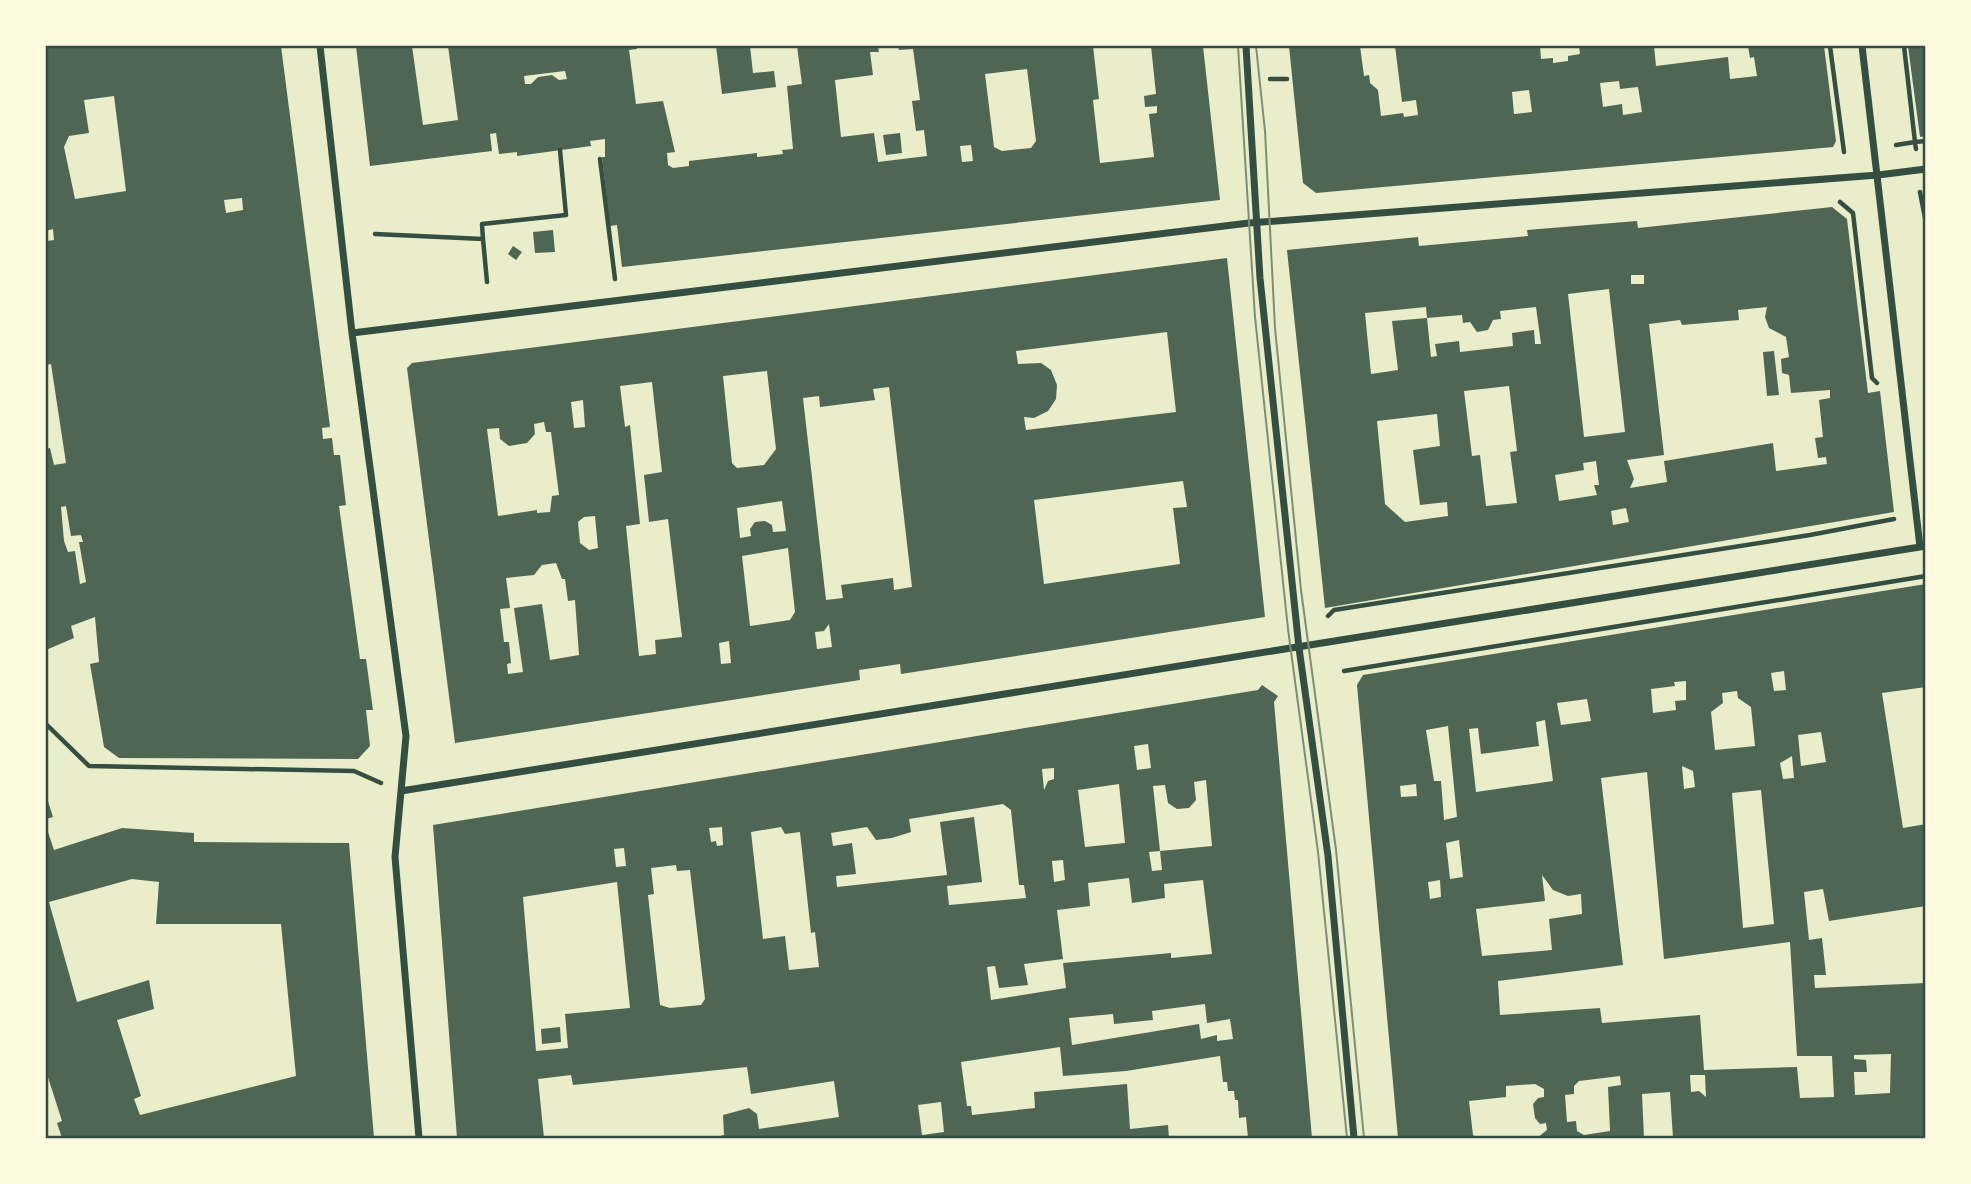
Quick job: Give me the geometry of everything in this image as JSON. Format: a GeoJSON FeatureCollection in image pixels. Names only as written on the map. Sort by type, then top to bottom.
{"type":"FeatureCollection","features":[{"type":"Feature","properties":{"kind":"street"},"geometry":{"type":"LineString","coordinates":[[320,46],[352,333],[406,736],[395,857],[419,1139]]}},
{"type":"Feature","properties":{"kind":"street"},"geometry":{"type":"LineString","coordinates":[[1245,46],[1261,278],[1299,648],[1328,856],[1354,1139]]}},
{"type":"Feature","properties":{"kind":"street"},"geometry":{"type":"LineString","coordinates":[[401,791],[1923,546],[1861,46]]}},
{"type":"Feature","properties":{"kind":"street"},"geometry":{"type":"LineString","coordinates":[[352,333],[1259,222],[1878,175],[1926,169]]}},
{"type":"Feature","properties":{"kind":"path"},"geometry":{"type":"LineString","coordinates":[[1830,46],[1844,152]]}},
{"type":"Feature","properties":{"kind":"path"},"geometry":{"type":"LineString","coordinates":[[1904,46],[1915,142],[1926,141]]}},
{"type":"Feature","properties":{"kind":"path"},"geometry":{"type":"LineString","coordinates":[[1267,79],[1287,79]]}},
{"type":"Feature","properties":{"kind":"path"},"geometry":{"type":"LineString","coordinates":[[487,282],[482,224],[566,215],[560,150]]}},
{"type":"Feature","properties":{"kind":"path"},"geometry":{"type":"LineString","coordinates":[[600,159],[617,300]]}},
{"type":"Feature","properties":{"kind":"path"},"geometry":{"type":"LineString","coordinates":[[1836,201],[1844,203],[1853,213],[1872,378],[1886,391]]}},
{"type":"Feature","properties":{"kind":"path"},"geometry":{"type":"LineString","coordinates":[[375,234],[482,239]]}},
{"type":"Feature","properties":{"kind":"path"},"geometry":{"type":"LineString","coordinates":[[1328,616],[1334,610],[1810,535],[1894,519],[1899,512]]}},
{"type":"Feature","properties":{"kind":"path"},"geometry":{"type":"LineString","coordinates":[[1345,671],[1926,576]]}},
{"type":"Feature","properties":{"kind":"path"},"geometry":{"type":"LineString","coordinates":[[46,724],[89,766],[354,771],[401,791]]}},
{"type":"Feature","properties":{"kind":"building"},"geometry":{"type":"Polygon","coordinates":[[[46,46],[281,46],[330,427],[322,428],[323,439],[332,438],[334,455],[340,455],[346,505],[339,506],[360,659],[366,659],[373,710],[366,710],[370,746],[358,759],[119,758],[104,747],[90,664],[99,662],[95,617],[71,626],[74,638],[46,650],[46,449],[50,448],[54,465],[66,463],[51,364],[46,365],[46,241],[54,240],[53,229],[46,231],[46,46]],[[114,96],[84,100],[89,133],[69,136],[64,147],[75,199],[126,191],[114,96]],[[242,198],[224,200],[226,213],[243,210],[242,198]],[[66,506],[61,507],[64,541],[68,552],[75,551],[80,584],[86,582],[79,542],[83,542],[81,535],[71,536],[66,506]]]}},
{"type":"Feature","properties":{"kind":"building"},"geometry":{"type":"Polygon","coordinates":[[[356,46],[412,46],[423,125],[458,120],[448,46],[636,46],[637,49],[629,50],[636,104],[663,101],[675,152],[667,153],[668,165],[673,168],[689,166],[689,161],[757,153],[757,157],[783,154],[782,150],[793,149],[787,86],[802,84],[797,46],[878,46],[879,52],[870,52],[873,75],[835,80],[841,137],[874,133],[878,162],[927,156],[924,130],[916,131],[912,101],[920,100],[913,49],[899,50],[898,46],[1093,46],[1099,99],[1093,100],[1100,163],[1154,157],[1149,114],[1157,113],[1157,106],[1145,107],[1144,96],[1156,94],[1151,46],[1203,46],[1220,200],[622,267],[617,225],[610,226],[602,157],[605,157],[605,139],[590,141],[591,146],[517,156],[517,152],[499,154],[496,133],[490,134],[492,151],[370,166],[356,46]],[[1027,69],[985,74],[994,147],[1002,151],[1031,148],[1036,141],[1027,69]],[[565,71],[524,76],[525,84],[531,84],[538,77],[552,75],[559,80],[567,79],[565,71]],[[971,145],[960,146],[962,162],[973,161],[971,145]]]}},
{"type":"Feature","properties":{"kind":"building"},"geometry":{"type":"Polygon","coordinates":[[[716,46],[750,46],[753,73],[774,71],[776,87],[722,94],[716,46]]]}},
{"type":"Feature","properties":{"kind":"building"},"geometry":{"type":"Polygon","coordinates":[[[1289,46],[1360,46],[1364,76],[1369,75],[1370,83],[1378,90],[1381,116],[1403,113],[1404,117],[1418,115],[1416,100],[1402,102],[1395,46],[1540,46],[1541,59],[1553,58],[1553,63],[1568,61],[1568,56],[1580,54],[1579,46],[1654,46],[1656,66],[1728,57],[1730,79],[1757,76],[1754,57],[1750,58],[1748,46],[1824,46],[1836,141],[1833,147],[1316,193],[1303,183],[1289,46]],[[1619,81],[1600,83],[1603,107],[1622,104],[1623,115],[1642,112],[1638,87],[1620,89],[1619,81]],[[1529,90],[1512,92],[1514,114],[1532,112],[1529,90]]]}},
{"type":"Feature","properties":{"kind":"building"},"geometry":{"type":"Polygon","coordinates":[[[1908,46],[1926,46],[1926,136],[1920,137],[1908,46]]]}},
{"type":"Feature","properties":{"kind":"building"},"geometry":{"type":"Polygon","coordinates":[[[900,133],[902,153],[886,155],[883,135],[900,133]]]}},
{"type":"Feature","properties":{"kind":"building"},"geometry":{"type":"Polygon","coordinates":[[[1832,207],[1847,219],[1868,393],[1880,391],[1894,512],[1325,608],[1287,250],[1418,237],[1419,246],[1528,236],[1527,230],[1637,221],[1638,228],[1832,207]],[[1631,275],[1631,284],[1644,284],[1644,275],[1631,275]],[[1609,289],[1568,294],[1584,437],[1625,432],[1609,289]],[[1426,307],[1365,313],[1371,374],[1398,370],[1392,321],[1427,318],[1426,307]],[[1536,307],[1500,311],[1501,319],[1493,320],[1488,330],[1477,332],[1470,322],[1463,323],[1462,315],[1427,318],[1431,357],[1437,356],[1435,344],[1459,341],[1460,352],[1513,346],[1512,333],[1534,330],[1535,344],[1541,344],[1536,307]],[[1767,307],[1738,310],[1739,320],[1682,325],[1680,320],[1649,324],[1664,455],[1627,460],[1634,479],[1630,488],[1667,482],[1664,461],[1773,443],[1776,471],[1827,464],[1826,457],[1818,458],[1815,438],[1823,437],[1819,400],[1830,398],[1830,390],[1791,393],[1789,375],[1782,373],[1781,359],[1789,357],[1786,337],[1769,328],[1765,317],[1767,307]],[[1509,386],[1464,391],[1472,456],[1480,455],[1486,506],[1517,503],[1510,452],[1517,451],[1509,386]],[[1437,414],[1377,421],[1385,504],[1405,522],[1448,516],[1447,502],[1420,505],[1413,450],[1440,446],[1437,414]],[[1596,461],[1583,463],[1584,470],[1555,475],[1559,501],[1597,495],[1594,485],[1599,485],[1596,461]],[[1626,508],[1611,511],[1613,525],[1629,522],[1626,508]]]}},
{"type":"Feature","properties":{"kind":"building"},"geometry":{"type":"Polygon","coordinates":[[[553,230],[555,252],[535,253],[533,232],[553,230]]]}},
{"type":"Feature","properties":{"kind":"building"},"geometry":{"type":"Polygon","coordinates":[[[513,246],[522,252],[516,260],[508,254],[513,246]]]}},
{"type":"Feature","properties":{"kind":"building"},"geometry":{"type":"Polygon","coordinates":[[[1227,258],[1265,617],[901,674],[900,664],[859,670],[860,680],[455,743],[407,368],[412,363],[1227,258]],[[1167,332],[1016,351],[1018,364],[1041,363],[1051,370],[1057,385],[1056,399],[1048,411],[1034,418],[1024,417],[1026,430],[1176,412],[1167,332]],[[767,371],[723,376],[732,463],[737,468],[764,465],[776,449],[767,371]],[[652,382],[620,386],[625,427],[630,425],[640,524],[626,526],[639,656],[656,654],[655,640],[682,637],[668,519],[649,522],[644,475],[662,472],[652,382]],[[889,387],[873,389],[875,400],[820,407],[819,396],[803,398],[826,600],[843,598],[841,585],[893,578],[894,590],[912,587],[889,387]],[[583,400],[571,402],[574,428],[585,427],[583,400]],[[544,422],[534,424],[535,434],[527,443],[509,446],[500,439],[499,428],[487,429],[498,516],[537,510],[537,513],[550,512],[552,496],[559,495],[551,432],[546,432],[544,422]],[[1183,481],[1034,500],[1044,584],[1180,564],[1173,508],[1187,507],[1183,481]],[[782,501],[737,508],[740,538],[751,536],[750,529],[755,522],[765,521],[772,525],[773,532],[786,531],[782,501]],[[595,516],[584,517],[578,522],[580,543],[589,550],[598,548],[595,516]],[[788,548],[742,556],[750,626],[790,620],[795,612],[788,548]],[[556,563],[542,565],[534,575],[506,578],[510,608],[500,609],[504,642],[509,642],[511,663],[507,664],[508,674],[523,672],[514,608],[542,604],[550,660],[579,655],[575,600],[568,601],[565,579],[562,579],[556,563]],[[829,624],[824,631],[815,632],[817,649],[832,647],[829,624]],[[729,641],[719,643],[721,664],[731,663],[729,641]]]}},
{"type":"Feature","properties":{"kind":"building"},"geometry":{"type":"Polygon","coordinates":[[[1774,351],[1779,395],[1767,396],[1763,352],[1774,351]]]}},
{"type":"Feature","properties":{"kind":"building"},"geometry":{"type":"Polygon","coordinates":[[[1926,584],[1926,687],[1882,693],[1903,828],[1926,824],[1926,906],[1829,921],[1823,889],[1804,892],[1809,940],[1822,938],[1826,975],[1814,975],[1815,988],[1926,983],[1926,1138],[1673,1138],[1670,1092],[1642,1094],[1644,1138],[1537,1138],[1547,1130],[1546,1123],[1540,1124],[1535,1118],[1533,1104],[1538,1098],[1544,1097],[1544,1089],[1535,1084],[1506,1086],[1506,1097],[1469,1101],[1473,1135],[1477,1138],[1398,1138],[1357,685],[1363,675],[1926,584]],[[1784,671],[1771,673],[1774,691],[1786,690],[1784,671]],[[1686,681],[1674,682],[1675,686],[1651,689],[1653,713],[1676,710],[1675,701],[1686,700],[1686,681]],[[1737,691],[1722,693],[1723,703],[1711,712],[1715,750],[1755,746],[1751,707],[1738,698],[1737,691]],[[1587,699],[1557,703],[1561,725],[1591,721],[1587,699]],[[1545,720],[1536,722],[1539,746],[1481,754],[1478,728],[1469,729],[1476,792],[1553,781],[1545,720]],[[1448,726],[1426,730],[1434,781],[1441,781],[1444,820],[1457,817],[1448,726]],[[1821,732],[1798,735],[1801,766],[1826,762],[1821,732]],[[1792,756],[1780,763],[1783,779],[1794,778],[1792,756]],[[1682,766],[1684,789],[1695,787],[1693,771],[1682,766]],[[1647,772],[1601,778],[1623,965],[1498,981],[1500,1015],[1600,1008],[1602,1023],[1700,1015],[1704,1070],[1797,1067],[1800,1098],[1834,1097],[1832,1056],[1797,1056],[1790,942],[1664,959],[1647,772]],[[1416,784],[1400,786],[1401,797],[1417,796],[1416,784]],[[1761,790],[1732,793],[1743,928],[1774,924],[1761,790]],[[1459,840],[1446,843],[1450,879],[1463,877],[1459,840]],[[1542,875],[1545,901],[1476,909],[1482,956],[1552,950],[1549,919],[1582,914],[1581,894],[1568,896],[1553,890],[1542,875]],[[1440,880],[1428,882],[1430,899],[1441,897],[1440,880]],[[1891,1054],[1854,1055],[1854,1059],[1866,1060],[1867,1072],[1854,1072],[1855,1095],[1890,1093],[1891,1054]],[[1690,1075],[1691,1092],[1699,1091],[1706,1097],[1705,1075],[1690,1075]],[[1620,1076],[1579,1081],[1574,1086],[1574,1094],[1565,1095],[1567,1122],[1576,1121],[1577,1131],[1584,1135],[1610,1131],[1608,1087],[1621,1085],[1620,1076]]]}},
{"type":"Feature","properties":{"kind":"building"},"geometry":{"type":"Polygon","coordinates":[[[1262,685],[1278,696],[1274,702],[1312,1138],[1248,1138],[1246,1117],[1239,1118],[1238,1100],[1235,1100],[1234,1091],[1228,1091],[1227,1082],[1223,1082],[1220,1056],[1126,1071],[1063,1076],[1060,1047],[961,1062],[967,1106],[971,1106],[972,1115],[1035,1108],[1034,1092],[1127,1084],[1130,1129],[1168,1125],[1169,1138],[712,1138],[724,1135],[723,1115],[749,1108],[757,1114],[759,1129],[839,1117],[834,1081],[751,1094],[747,1067],[573,1085],[571,1075],[538,1079],[544,1138],[457,1138],[433,825],[1258,690],[1262,685]],[[1148,744],[1134,746],[1137,770],[1151,768],[1148,744]],[[1054,768],[1042,769],[1044,790],[1048,781],[1054,779],[1054,768]],[[1206,780],[1194,782],[1196,800],[1189,808],[1177,809],[1168,803],[1165,785],[1153,786],[1160,851],[1212,846],[1206,780]],[[1119,784],[1078,790],[1085,847],[1125,843],[1119,784]],[[1003,804],[909,819],[911,832],[876,840],[867,827],[831,833],[833,846],[852,843],[856,874],[836,876],[837,887],[947,875],[940,822],[974,817],[982,882],[947,886],[949,905],[1026,898],[1024,885],[1019,885],[1011,810],[1003,804]],[[722,827],[709,828],[711,842],[716,841],[717,846],[723,845],[722,827]],[[781,827],[751,832],[763,939],[785,936],[789,970],[819,967],[815,932],[811,933],[800,832],[785,834],[781,827]],[[624,848],[614,849],[616,867],[626,866],[624,848]],[[1160,851],[1149,852],[1152,871],[1162,870],[1160,851]],[[1063,860],[1052,861],[1054,882],[1065,880],[1063,860]],[[676,865],[651,868],[654,894],[648,895],[660,1005],[670,1008],[701,1005],[705,999],[690,870],[677,871],[676,865]],[[1129,878],[1088,883],[1090,906],[1057,910],[1063,959],[1024,964],[1028,985],[999,988],[995,966],[987,967],[991,1000],[1066,988],[1063,963],[1171,953],[1171,958],[1212,954],[1203,880],[1164,884],[1165,898],[1132,903],[1129,878]],[[617,882],[523,897],[536,1051],[568,1048],[565,1014],[630,1008],[617,882]],[[1205,1004],[1152,1011],[1153,1020],[1114,1024],[1113,1014],[1069,1018],[1072,1045],[1199,1024],[1201,1039],[1217,1035],[1217,1041],[1233,1039],[1230,1019],[1207,1023],[1205,1004]],[[941,1102],[918,1105],[922,1135],[944,1132],[941,1102]]]}},
{"type":"Feature","properties":{"kind":"building"},"geometry":{"type":"Polygon","coordinates":[[[46,795],[53,817],[46,819],[46,795]]]}},
{"type":"Feature","properties":{"kind":"building"},"geometry":{"type":"Polygon","coordinates":[[[46,826],[54,850],[122,828],[194,833],[194,842],[349,843],[374,1138],[62,1138],[57,1123],[62,1121],[46,1071],[46,826]],[[132,879],[49,902],[77,1002],[149,980],[154,1009],[117,1020],[141,1096],[134,1099],[140,1115],[296,1076],[281,924],[156,924],[159,882],[132,879]]]}},
{"type":"Feature","properties":{"kind":"building"},"geometry":{"type":"Polygon","coordinates":[[[560,1027],[561,1042],[542,1044],[541,1029],[560,1027]]]}},
{"type":"Feature","properties":{"kind":"tram line"},"geometry":{"type":"LineString","coordinates":[[1238,46],[1255,317],[1288,629],[1318,852],[1347,1138]]}},
{"type":"Feature","properties":{"kind":"tram line"},"geometry":{"type":"LineString","coordinates":[[1256,46],[1265,131],[1275,328],[1301,590],[1336,850],[1364,1138]]}}]}
